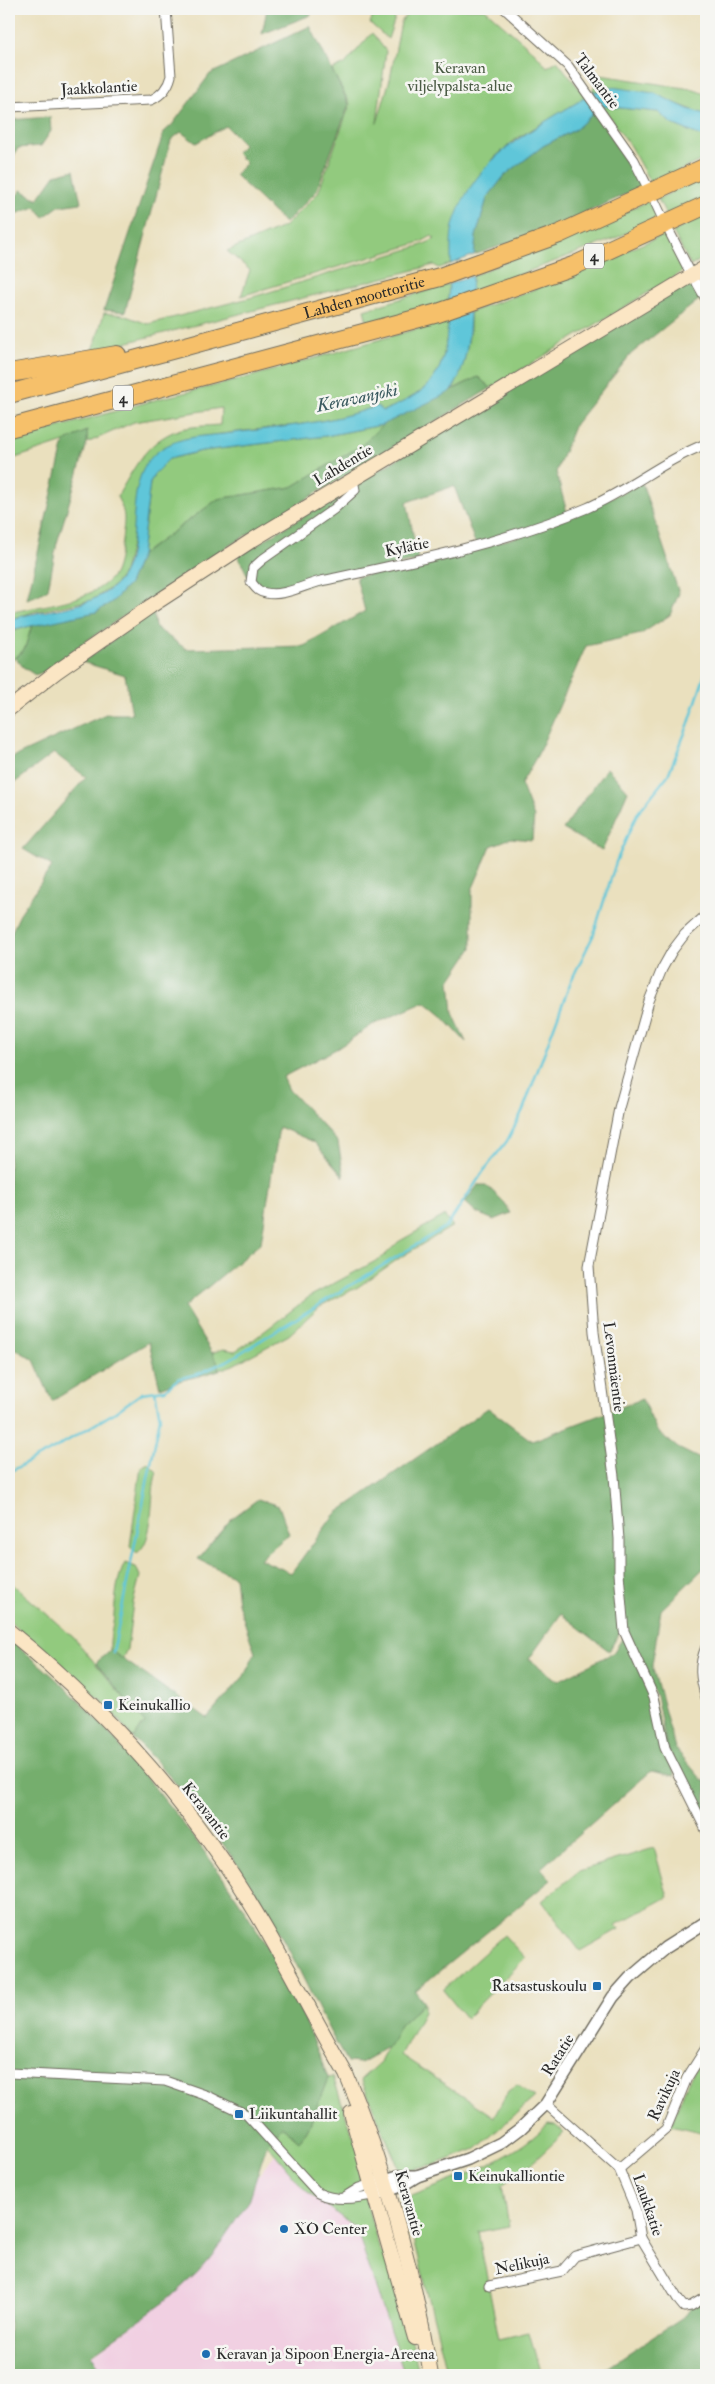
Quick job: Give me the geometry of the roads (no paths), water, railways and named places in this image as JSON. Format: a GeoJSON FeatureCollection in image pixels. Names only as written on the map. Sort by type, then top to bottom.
{"type":"FeatureCollection","features":[{"type":"Feature","properties":{"kind":"highway","name":"Lahden moottoritie"},"geometry":{"type":"LineString","coordinates":[[9,394],[440,277],[480,264],[559,234],[706,167]]}},
{"type":"Feature","properties":{"kind":"highway","name":"4"},"geometry":{"type":"LineString","coordinates":[[9,428],[438,313],[479,300],[573,266],[706,205]]}},
{"type":"Feature","properties":{"kind":"highway"},"geometry":{"type":"LineString","coordinates":[[9,373],[108,354],[147,355]]}},
{"type":"Feature","properties":{"kind":"main road","name":"Lahdentie"},"geometry":{"type":"LineString","coordinates":[[9,709],[56,672],[151,606],[254,539],[706,267]]}},
{"type":"Feature","properties":{"kind":"main road","name":"Keravantie"},"geometry":{"type":"LineString","coordinates":[[9,1631],[96,1709],[154,1772],[227,1866],[248,1900],[330,2048],[407,2259],[431,2375]]}},
{"type":"Feature","properties":{"kind":"main road","name":"Keravantie"},"geometry":{"type":"LineString","coordinates":[[380,2187],[426,2375]]}},
{"type":"Feature","properties":{"kind":"street","name":"Jaakkolantie"},"geometry":{"type":"LineString","coordinates":[[9,107],[150,100],[159,97],[169,84],[171,76],[166,9]]}},
{"type":"Feature","properties":{"kind":"street","name":"Talmantie"},"geometry":{"type":"LineString","coordinates":[[505,9],[560,58],[585,88],[634,160],[647,186]]}},
{"type":"Feature","properties":{"kind":"street"},"geometry":{"type":"LineString","coordinates":[[655,202],[662,217]]}},
{"type":"Feature","properties":{"kind":"street"},"geometry":{"type":"LineString","coordinates":[[670,233],[688,268]]}},
{"type":"Feature","properties":{"kind":"street"},"geometry":{"type":"LineString","coordinates":[[697,283],[706,299]]}},
{"type":"Feature","properties":{"kind":"street","name":"Kylätie"},"geometry":{"type":"LineString","coordinates":[[353,480],[355,490],[334,509],[253,568],[251,582],[258,590],[267,594],[283,592],[316,582],[434,557],[537,528],[631,486],[674,458],[706,444]]}},
{"type":"Feature","properties":{"kind":"street","name":"Levonmäentie"},"geometry":{"type":"LineString","coordinates":[[706,915],[685,934],[672,951],[662,969],[650,1001],[618,1108],[589,1266],[594,1332],[614,1476],[624,1631],[654,1697],[665,1748],[706,1830]]}},
{"type":"Feature","properties":{"kind":"street"},"geometry":{"type":"LineString","coordinates":[[706,1647],[700,1662],[706,1698]]}},
{"type":"Feature","properties":{"kind":"street","name":"Ratatie"},"geometry":{"type":"LineString","coordinates":[[380,2187],[401,2186],[417,2176],[468,2159],[501,2143],[533,2118],[546,2104],[614,1997],[630,1978],[665,1948],[706,1922]]}},
{"type":"Feature","properties":{"kind":"street","name":"Ravikuja"},"geometry":{"type":"LineString","coordinates":[[619,2169],[666,2130],[687,2078],[706,2048]]}},
{"type":"Feature","properties":{"kind":"street"},"geometry":{"type":"LineString","coordinates":[[9,2074],[165,2081],[183,2086],[247,2115],[318,2193],[326,2197],[343,2198],[359,2188],[380,2187]]}},
{"type":"Feature","properties":{"kind":"street","name":"Laukkatie"},"geometry":{"type":"LineString","coordinates":[[546,2104],[619,2169],[636,2210],[641,2238],[684,2307],[692,2306],[706,2297]]}},
{"type":"Feature","properties":{"kind":"street","name":"Nelikuja"},"geometry":{"type":"LineString","coordinates":[[489,2286],[562,2271],[575,2256],[641,2238]]}},
{"type":"Feature","properties":{"kind":"water"},"geometry":{"type":"Polygon","coordinates":[[[611,87],[654,93],[688,109],[705,114],[706,136],[701,136],[672,124],[658,112],[602,106],[592,91],[604,92],[611,87]]]}},
{"type":"Feature","properties":{"kind":"water"},"geometry":{"type":"Polygon","coordinates":[[[586,97],[596,111],[576,129],[543,146],[505,175],[487,198],[476,236],[474,255],[451,264],[451,237],[454,222],[464,199],[476,179],[508,147],[545,121],[586,97]]]}},
{"type":"Feature","properties":{"kind":"water"},"geometry":{"type":"Polygon","coordinates":[[[472,276],[471,293],[448,302],[449,284],[472,276]]]}},
{"type":"Feature","properties":{"kind":"water"},"geometry":{"type":"Polygon","coordinates":[[[470,312],[468,343],[465,356],[459,378],[448,393],[382,425],[326,436],[202,451],[169,459],[154,474],[150,483],[141,555],[129,584],[113,601],[96,612],[17,629],[9,633],[9,620],[92,600],[115,585],[125,570],[130,553],[136,492],[141,473],[151,457],[168,445],[191,438],[342,417],[377,406],[383,411],[414,396],[434,378],[444,354],[448,320],[470,312]]]}},
{"type":"Feature","properties":{"kind":"waterway"},"geometry":{"type":"LineString","coordinates":[[9,1472],[50,1451],[114,1413],[142,1393],[165,1390],[178,1379],[198,1374],[227,1361],[447,1226],[483,1172],[507,1141],[523,1110],[571,981],[593,936],[616,862],[637,814],[668,775],[689,723],[706,671]]}},
{"type":"Feature","properties":{"kind":"waterway"},"geometry":{"type":"LineString","coordinates":[[113,1653],[160,1418],[155,1391]]}},
{"type":"Feature","properties":{"kind":"place","name":"Keinukallio"},"geometry":{"type":"Point","coordinates":[108,1705]}},
{"type":"Feature","properties":{"kind":"place","name":"Ratsastuskoulu"},"geometry":{"type":"Point","coordinates":[597,1986]}},
{"type":"Feature","properties":{"kind":"place","name":"Liikuntahallit"},"geometry":{"type":"Point","coordinates":[239,2114]}},
{"type":"Feature","properties":{"kind":"place","name":"Keinukalliontie"},"geometry":{"type":"Point","coordinates":[458,2176]}},
{"type":"Feature","properties":{"kind":"place","name":"XO Center"},"geometry":{"type":"Point","coordinates":[284,2229]}},
{"type":"Feature","properties":{"kind":"place","name":"Keravan ja Sipoon Energia-Areena"},"geometry":{"type":"Point","coordinates":[206,2354]}},
{"type":"Feature","properties":{"kind":"park label","name":"Keravan viljelypalsta-alue"},"geometry":{"type":"Point","coordinates":[460,77]}},
{"type":"Feature","properties":{"kind":"water label","name":"Keravanjoki"},"geometry":{"type":"Point","coordinates":[357,398]}}]}
